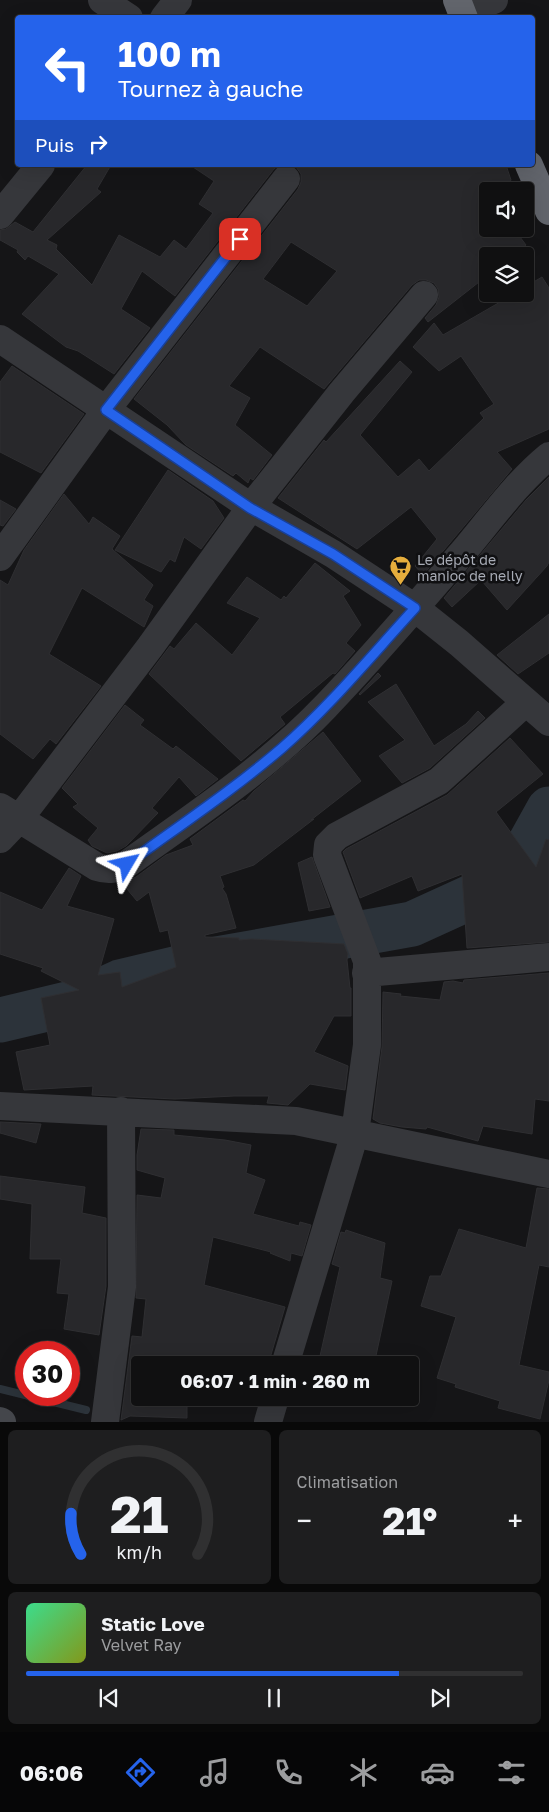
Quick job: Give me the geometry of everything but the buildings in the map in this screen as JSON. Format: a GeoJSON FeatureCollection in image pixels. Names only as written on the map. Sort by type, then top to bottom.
{"type":"FeatureCollection","features":[{"type":"Feature","properties":{"kind":"highway"},"geometry":{"type":"LineString","coordinates":[[530,167],[549,211]]}},
{"type":"Feature","properties":{"kind":"street"},"geometry":{"type":"LineString","coordinates":[[102,0],[124,15]]}},
{"type":"Feature","properties":{"kind":"street"},"geometry":{"type":"LineString","coordinates":[[166,15],[178,0]]}},
{"type":"Feature","properties":{"kind":"street"},"geometry":{"type":"LineString","coordinates":[[461,10],[494,0]]}},
{"type":"Feature","properties":{"kind":"street"},"geometry":{"type":"LineString","coordinates":[[0,215],[39,167]]}},
{"type":"Feature","properties":{"kind":"street"},"geometry":{"type":"LineString","coordinates":[[0,557],[106,410],[286,179]]}},
{"type":"Feature","properties":{"kind":"street"},"geometry":{"type":"LineString","coordinates":[[0,839],[9,813],[150,647],[250,508],[342,392],[424,295]]}},
{"type":"Feature","properties":{"kind":"street"},"geometry":{"type":"LineString","coordinates":[[0,339],[250,508],[333,554],[415,608],[459,643],[549,722]]}},
{"type":"Feature","properties":{"kind":"street"},"geometry":{"type":"LineString","coordinates":[[9,813],[97,868],[115,870],[127,864],[248,776],[282,748],[324,708],[415,608],[520,485],[549,456]]}},
{"type":"Feature","properties":{"kind":"street"},"geometry":{"type":"LineString","coordinates":[[288,1356],[355,1133],[367,1045],[366,973],[368,961],[326,855],[328,845],[337,836],[439,781],[526,702]]}},
{"type":"Feature","properties":{"kind":"street"},"geometry":{"type":"LineString","coordinates":[[366,973],[549,957]]}},
{"type":"Feature","properties":{"kind":"street"},"geometry":{"type":"LineString","coordinates":[[0,1106],[296,1121],[549,1174]]}},
{"type":"Feature","properties":{"kind":"street"},"geometry":{"type":"LineString","coordinates":[[105,1422],[122,1287],[121,1111]]}},
{"type":"Feature","properties":{"kind":"street"},"geometry":{"type":"LineString","coordinates":[[268,1422],[273,1406]]}},
{"type":"Feature","properties":{"kind":"waterway"},"geometry":{"type":"LineString","coordinates":[[0,1020],[76,1002],[120,982],[217,959],[412,924],[480,893],[529,845],[549,809]]}},
{"type":"Feature","properties":{"kind":"waterway"},"geometry":{"type":"LineString","coordinates":[[0,1389],[86,1410]]}},
{"type":"Feature","properties":{"kind":"place","name":"Le dépôt de manioc de nelly"},"geometry":{"type":"Point","coordinates":[401,586]}},
{"type":"Feature","properties":{"kind":"route"},"geometry":{"type":"LineString","coordinates":[[127,864],[248,776],[282,748],[324,708],[415,608],[333,554],[250,508],[106,410],[240,239]]}}]}
